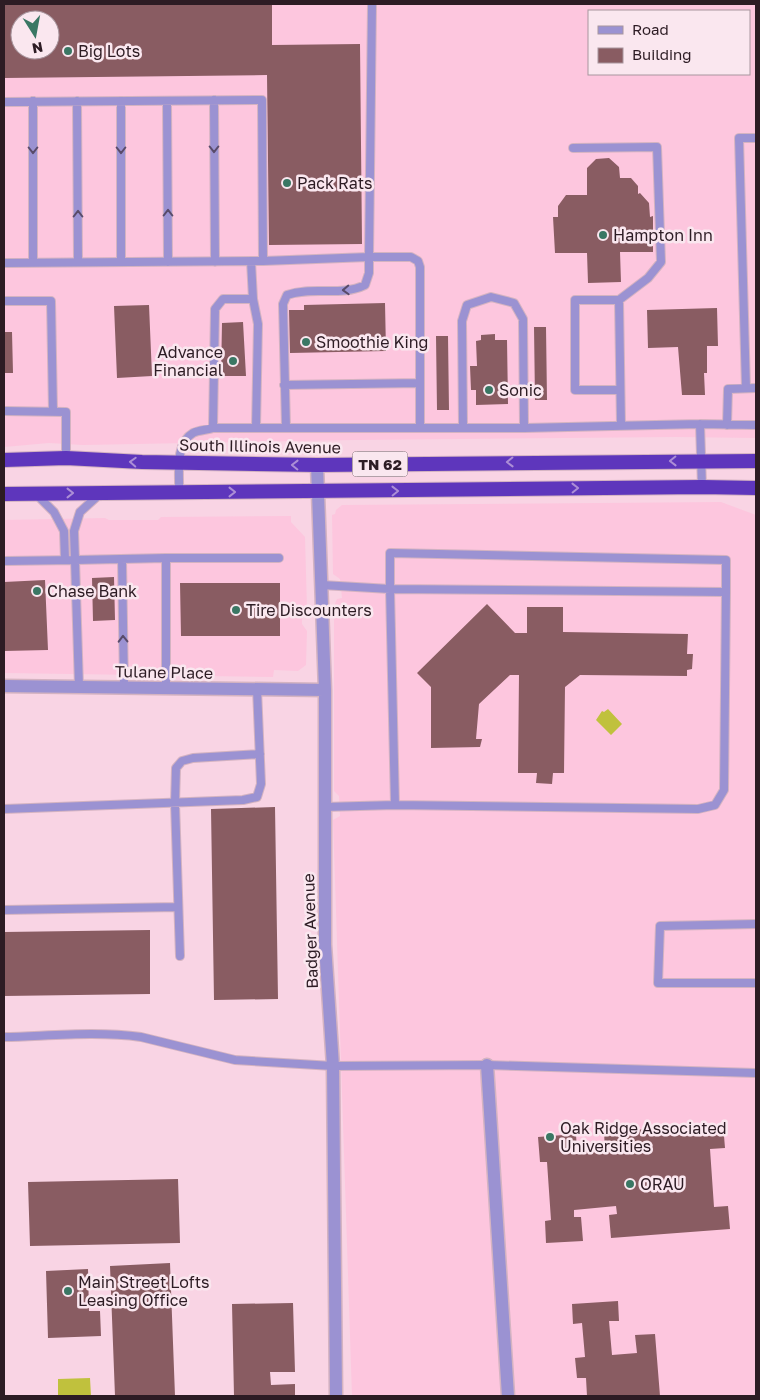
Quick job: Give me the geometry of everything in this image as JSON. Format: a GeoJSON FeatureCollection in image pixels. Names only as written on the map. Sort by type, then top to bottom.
{"type":"FeatureCollection","features":[{"type":"Feature","properties":{"kind":"highway","name":"South Illinois Avenue"},"geometry":{"type":"LineString","coordinates":[[7,460],[66,458],[180,463],[317,465],[756,461]]}},
{"type":"Feature","properties":{"kind":"highway","name":"TN 62"},"geometry":{"type":"LineString","coordinates":[[4,494],[756,488]]}},
{"type":"Feature","properties":{"kind":"street","name":"Badger Avenue"},"geometry":{"type":"LineString","coordinates":[[317,465],[325,690],[325,945],[334,1066],[336,1396]]}},
{"type":"Feature","properties":{"kind":"street","name":"Tulane Place"},"geometry":{"type":"LineString","coordinates":[[4,686],[325,690]]}},
{"type":"Feature","properties":{"kind":"street"},"geometry":{"type":"LineString","coordinates":[[487,1065],[508,1396]]}},
{"type":"Feature","properties":{"kind":"lane"},"geometry":{"type":"LineString","coordinates":[[286,428],[283,304],[287,296],[297,292],[355,290],[365,285],[369,273],[372,4]]}},
{"type":"Feature","properties":{"kind":"lane"},"geometry":{"type":"LineString","coordinates":[[214,100],[215,262]]}},
{"type":"Feature","properties":{"kind":"lane"},"geometry":{"type":"LineString","coordinates":[[4,102],[262,100],[263,261]]}},
{"type":"Feature","properties":{"kind":"lane"},"geometry":{"type":"LineString","coordinates":[[33,101],[33,263]]}},
{"type":"Feature","properties":{"kind":"lane"},"geometry":{"type":"LineString","coordinates":[[77,101],[78,262]]}},
{"type":"Feature","properties":{"kind":"lane"},"geometry":{"type":"LineString","coordinates":[[120,262],[121,101]]}},
{"type":"Feature","properties":{"kind":"lane"},"geometry":{"type":"LineString","coordinates":[[168,101],[168,262]]}},
{"type":"Feature","properties":{"kind":"lane"},"geometry":{"type":"LineString","coordinates":[[746,388],[739,138],[756,138]]}},
{"type":"Feature","properties":{"kind":"lane"},"geometry":{"type":"LineString","coordinates":[[573,148],[657,147],[661,262],[648,278],[619,300],[575,300],[575,390],[620,390]]}},
{"type":"Feature","properties":{"kind":"lane"},"geometry":{"type":"LineString","coordinates":[[4,263],[215,262],[411,257],[418,261],[420,267],[420,428]]}},
{"type":"Feature","properties":{"kind":"lane"},"geometry":{"type":"LineString","coordinates":[[251,261],[253,298],[258,324],[256,428]]}},
{"type":"Feature","properties":{"kind":"lane"},"geometry":{"type":"LineString","coordinates":[[464,428],[462,321],[467,305],[491,297],[514,303],[523,319],[524,428]]}},
{"type":"Feature","properties":{"kind":"lane"},"geometry":{"type":"LineString","coordinates":[[213,428],[215,309],[222,299],[253,298]]}},
{"type":"Feature","properties":{"kind":"lane"},"geometry":{"type":"LineString","coordinates":[[4,301],[51,300],[53,412]]}},
{"type":"Feature","properties":{"kind":"lane"},"geometry":{"type":"LineString","coordinates":[[619,300],[620,426]]}},
{"type":"Feature","properties":{"kind":"lane"},"geometry":{"type":"LineString","coordinates":[[284,385],[420,384]]}},
{"type":"Feature","properties":{"kind":"lane"},"geometry":{"type":"LineString","coordinates":[[727,424],[728,389],[756,388]]}},
{"type":"Feature","properties":{"kind":"lane"},"geometry":{"type":"LineString","coordinates":[[4,411],[66,412],[66,458]]}},
{"type":"Feature","properties":{"kind":"lane"},"geometry":{"type":"LineString","coordinates":[[700,424],[702,487]]}},
{"type":"Feature","properties":{"kind":"lane"},"geometry":{"type":"LineString","coordinates":[[179,493],[180,451],[184,443],[193,433],[213,428],[524,428],[700,424],[756,425]]}},
{"type":"Feature","properties":{"kind":"lane"},"geometry":{"type":"LineString","coordinates":[[79,687],[74,530],[80,512],[101,493]]}},
{"type":"Feature","properties":{"kind":"lane"},"geometry":{"type":"LineString","coordinates":[[36,494],[54,512],[64,531],[65,560]]}},
{"type":"Feature","properties":{"kind":"lane"},"geometry":{"type":"LineString","coordinates":[[324,807],[395,805],[698,809],[715,805],[724,790],[726,560],[390,553],[395,805]]}},
{"type":"Feature","properties":{"kind":"lane"},"geometry":{"type":"LineString","coordinates":[[166,558],[166,688]]}},
{"type":"Feature","properties":{"kind":"lane"},"geometry":{"type":"LineString","coordinates":[[4,561],[279,558]]}},
{"type":"Feature","properties":{"kind":"lane"},"geometry":{"type":"LineString","coordinates":[[122,559],[124,687]]}},
{"type":"Feature","properties":{"kind":"lane"},"geometry":{"type":"LineString","coordinates":[[322,586],[390,589],[726,592]]}},
{"type":"Feature","properties":{"kind":"lane"},"geometry":{"type":"LineString","coordinates":[[4,810],[242,800],[257,797],[261,784],[258,689]]}},
{"type":"Feature","properties":{"kind":"lane"},"geometry":{"type":"LineString","coordinates":[[180,956],[175,802],[176,768],[182,761],[193,758],[260,754]]}},
{"type":"Feature","properties":{"kind":"lane"},"geometry":{"type":"LineString","coordinates":[[4,910],[178,907]]}},
{"type":"Feature","properties":{"kind":"lane"},"geometry":{"type":"LineString","coordinates":[[756,924],[660,926],[658,983],[756,983]]}},
{"type":"Feature","properties":{"kind":"lane"},"geometry":{"type":"LineString","coordinates":[[4,1037],[126,1035],[235,1060],[334,1066],[487,1065],[756,1073]]}},
{"type":"Feature","properties":{"kind":"shaded area"},"geometry":{"type":"Polygon","coordinates":[[[4,4],[756,4],[756,438],[356,440],[83,445],[49,443],[4,447],[4,4]]]}},
{"type":"Feature","properties":{"kind":"shaded area"},"geometry":{"type":"Polygon","coordinates":[[[721,502],[756,515],[756,1396],[352,1396],[333,820],[340,816],[339,796],[334,791],[334,606],[337,599],[342,598],[340,579],[333,574],[332,515],[342,505],[721,502]]]}},
{"type":"Feature","properties":{"kind":"shaded area"},"geometry":{"type":"Polygon","coordinates":[[[291,516],[291,522],[305,537],[307,609],[302,614],[302,624],[307,631],[306,665],[298,671],[274,670],[273,677],[4,673],[4,520],[105,518],[109,520],[158,520],[161,517],[291,516]]]}},
{"type":"Feature","properties":{"kind":"shaded area"},"geometry":{"type":"Polygon","coordinates":[[[608,709],[622,724],[611,735],[596,720],[602,711],[604,712],[608,709]]]}},
{"type":"Feature","properties":{"kind":"shaded area"},"geometry":{"type":"Polygon","coordinates":[[[90,1378],[91,1396],[58,1396],[58,1379],[90,1378]]]}},
{"type":"Feature","properties":{"kind":"building"},"geometry":{"type":"Polygon","coordinates":[[[4,4],[272,4],[272,45],[360,44],[362,244],[269,245],[267,75],[4,78],[4,4]]]}},
{"type":"Feature","properties":{"kind":"building","name":"Hampton Inn"},"geometry":{"type":"Polygon","coordinates":[[[609,158],[619,167],[620,178],[631,178],[638,186],[638,194],[640,193],[649,203],[650,217],[653,216],[653,252],[620,252],[621,282],[588,283],[587,253],[555,253],[553,217],[558,217],[558,206],[566,195],[587,195],[587,168],[596,159],[609,158]]]}},
{"type":"Feature","properties":{"kind":"building"},"geometry":{"type":"Polygon","coordinates":[[[385,303],[386,351],[290,353],[289,310],[304,310],[304,305],[385,303]]]}},
{"type":"Feature","properties":{"kind":"building"},"geometry":{"type":"Polygon","coordinates":[[[149,305],[152,376],[117,378],[114,306],[149,305]]]}},
{"type":"Feature","properties":{"kind":"building"},"geometry":{"type":"Polygon","coordinates":[[[717,308],[718,346],[707,346],[707,373],[704,373],[705,395],[682,395],[678,347],[648,348],[647,310],[717,308]]]}},
{"type":"Feature","properties":{"kind":"building"},"geometry":{"type":"Polygon","coordinates":[[[243,322],[246,376],[221,376],[222,323],[243,322]]]}},
{"type":"Feature","properties":{"kind":"building"},"geometry":{"type":"Polygon","coordinates":[[[534,327],[546,327],[547,400],[535,400],[534,327]]]}},
{"type":"Feature","properties":{"kind":"building"},"geometry":{"type":"Polygon","coordinates":[[[4,332],[12,332],[13,373],[4,373],[4,332]]]}},
{"type":"Feature","properties":{"kind":"building"},"geometry":{"type":"Polygon","coordinates":[[[495,334],[495,340],[507,340],[508,404],[476,405],[476,390],[471,390],[470,366],[477,366],[476,341],[481,340],[481,335],[495,334]]]}},
{"type":"Feature","properties":{"kind":"building"},"geometry":{"type":"Polygon","coordinates":[[[436,336],[448,336],[449,410],[437,410],[436,336]]]}},
{"type":"Feature","properties":{"kind":"building"},"geometry":{"type":"Polygon","coordinates":[[[114,577],[115,620],[93,621],[92,578],[114,577]]]}},
{"type":"Feature","properties":{"kind":"building"},"geometry":{"type":"Polygon","coordinates":[[[45,580],[48,650],[4,651],[4,582],[45,580]]]}},
{"type":"Feature","properties":{"kind":"building"},"geometry":{"type":"Polygon","coordinates":[[[180,583],[280,583],[280,636],[181,636],[180,583]]]}},
{"type":"Feature","properties":{"kind":"building"},"geometry":{"type":"Polygon","coordinates":[[[487,604],[515,633],[527,633],[527,607],[563,607],[563,632],[688,634],[687,654],[693,654],[692,669],[687,670],[687,676],[580,675],[565,687],[564,773],[553,773],[552,784],[536,783],[537,773],[518,773],[519,675],[510,675],[479,704],[476,739],[482,739],[480,747],[431,748],[431,687],[417,673],[487,604]]]}},
{"type":"Feature","properties":{"kind":"building"},"geometry":{"type":"Polygon","coordinates":[[[275,807],[278,999],[214,1000],[211,809],[275,807]]]}},
{"type":"Feature","properties":{"kind":"building"},"geometry":{"type":"Polygon","coordinates":[[[150,930],[150,994],[4,996],[4,932],[150,930]]]}},
{"type":"Feature","properties":{"kind":"building","name":"ORAU"},"geometry":{"type":"Polygon","coordinates":[[[723,1124],[725,1148],[710,1149],[714,1207],[728,1206],[730,1229],[611,1238],[609,1215],[617,1214],[616,1206],[574,1210],[574,1217],[581,1217],[583,1241],[546,1243],[545,1221],[551,1220],[547,1162],[540,1162],[538,1137],[576,1134],[577,1152],[605,1150],[604,1132],[723,1124]]]}},
{"type":"Feature","properties":{"kind":"building"},"geometry":{"type":"Polygon","coordinates":[[[178,1179],[180,1243],[30,1246],[28,1182],[178,1179]]]}},
{"type":"Feature","properties":{"kind":"building"},"geometry":{"type":"Polygon","coordinates":[[[170,1263],[175,1396],[115,1396],[110,1266],[170,1263]]]}},
{"type":"Feature","properties":{"kind":"building","name":"Main Street Lofts Leasing Office"},"geometry":{"type":"Polygon","coordinates":[[[88,1269],[89,1311],[100,1311],[101,1336],[48,1338],[46,1271],[88,1269]]]}},
{"type":"Feature","properties":{"kind":"building"},"geometry":{"type":"Polygon","coordinates":[[[618,1301],[619,1321],[609,1321],[612,1355],[637,1353],[635,1335],[655,1334],[660,1396],[587,1396],[586,1378],[577,1378],[575,1358],[585,1357],[582,1323],[573,1324],[572,1304],[618,1301]]]}},
{"type":"Feature","properties":{"kind":"building"},"geometry":{"type":"Polygon","coordinates":[[[293,1303],[295,1372],[270,1372],[271,1385],[295,1384],[295,1396],[234,1396],[232,1304],[293,1303]]]}},
{"type":"Feature","properties":{"kind":"place","name":"Big Lots"},"geometry":{"type":"Point","coordinates":[68,51]}},
{"type":"Feature","properties":{"kind":"place","name":"Pack Rats"},"geometry":{"type":"Point","coordinates":[287,183]}},
{"type":"Feature","properties":{"kind":"place","name":"Hampton Inn"},"geometry":{"type":"Point","coordinates":[603,235]}},
{"type":"Feature","properties":{"kind":"place","name":"Smoothie King"},"geometry":{"type":"Point","coordinates":[306,342]}},
{"type":"Feature","properties":{"kind":"place","name":"Advance Financial"},"geometry":{"type":"Point","coordinates":[233,361]}},
{"type":"Feature","properties":{"kind":"place","name":"Sonic"},"geometry":{"type":"Point","coordinates":[489,390]}},
{"type":"Feature","properties":{"kind":"place","name":"Chase Bank"},"geometry":{"type":"Point","coordinates":[37,591]}},
{"type":"Feature","properties":{"kind":"place","name":"Tire Discounters"},"geometry":{"type":"Point","coordinates":[236,610]}},
{"type":"Feature","properties":{"kind":"place","name":"Oak Ridge Associated Universities"},"geometry":{"type":"Point","coordinates":[550,1137]}},
{"type":"Feature","properties":{"kind":"place","name":"ORAU"},"geometry":{"type":"Point","coordinates":[630,1184]}},
{"type":"Feature","properties":{"kind":"place","name":"Main Street Lofts Leasing Office"},"geometry":{"type":"Point","coordinates":[68,1291]}}]}
